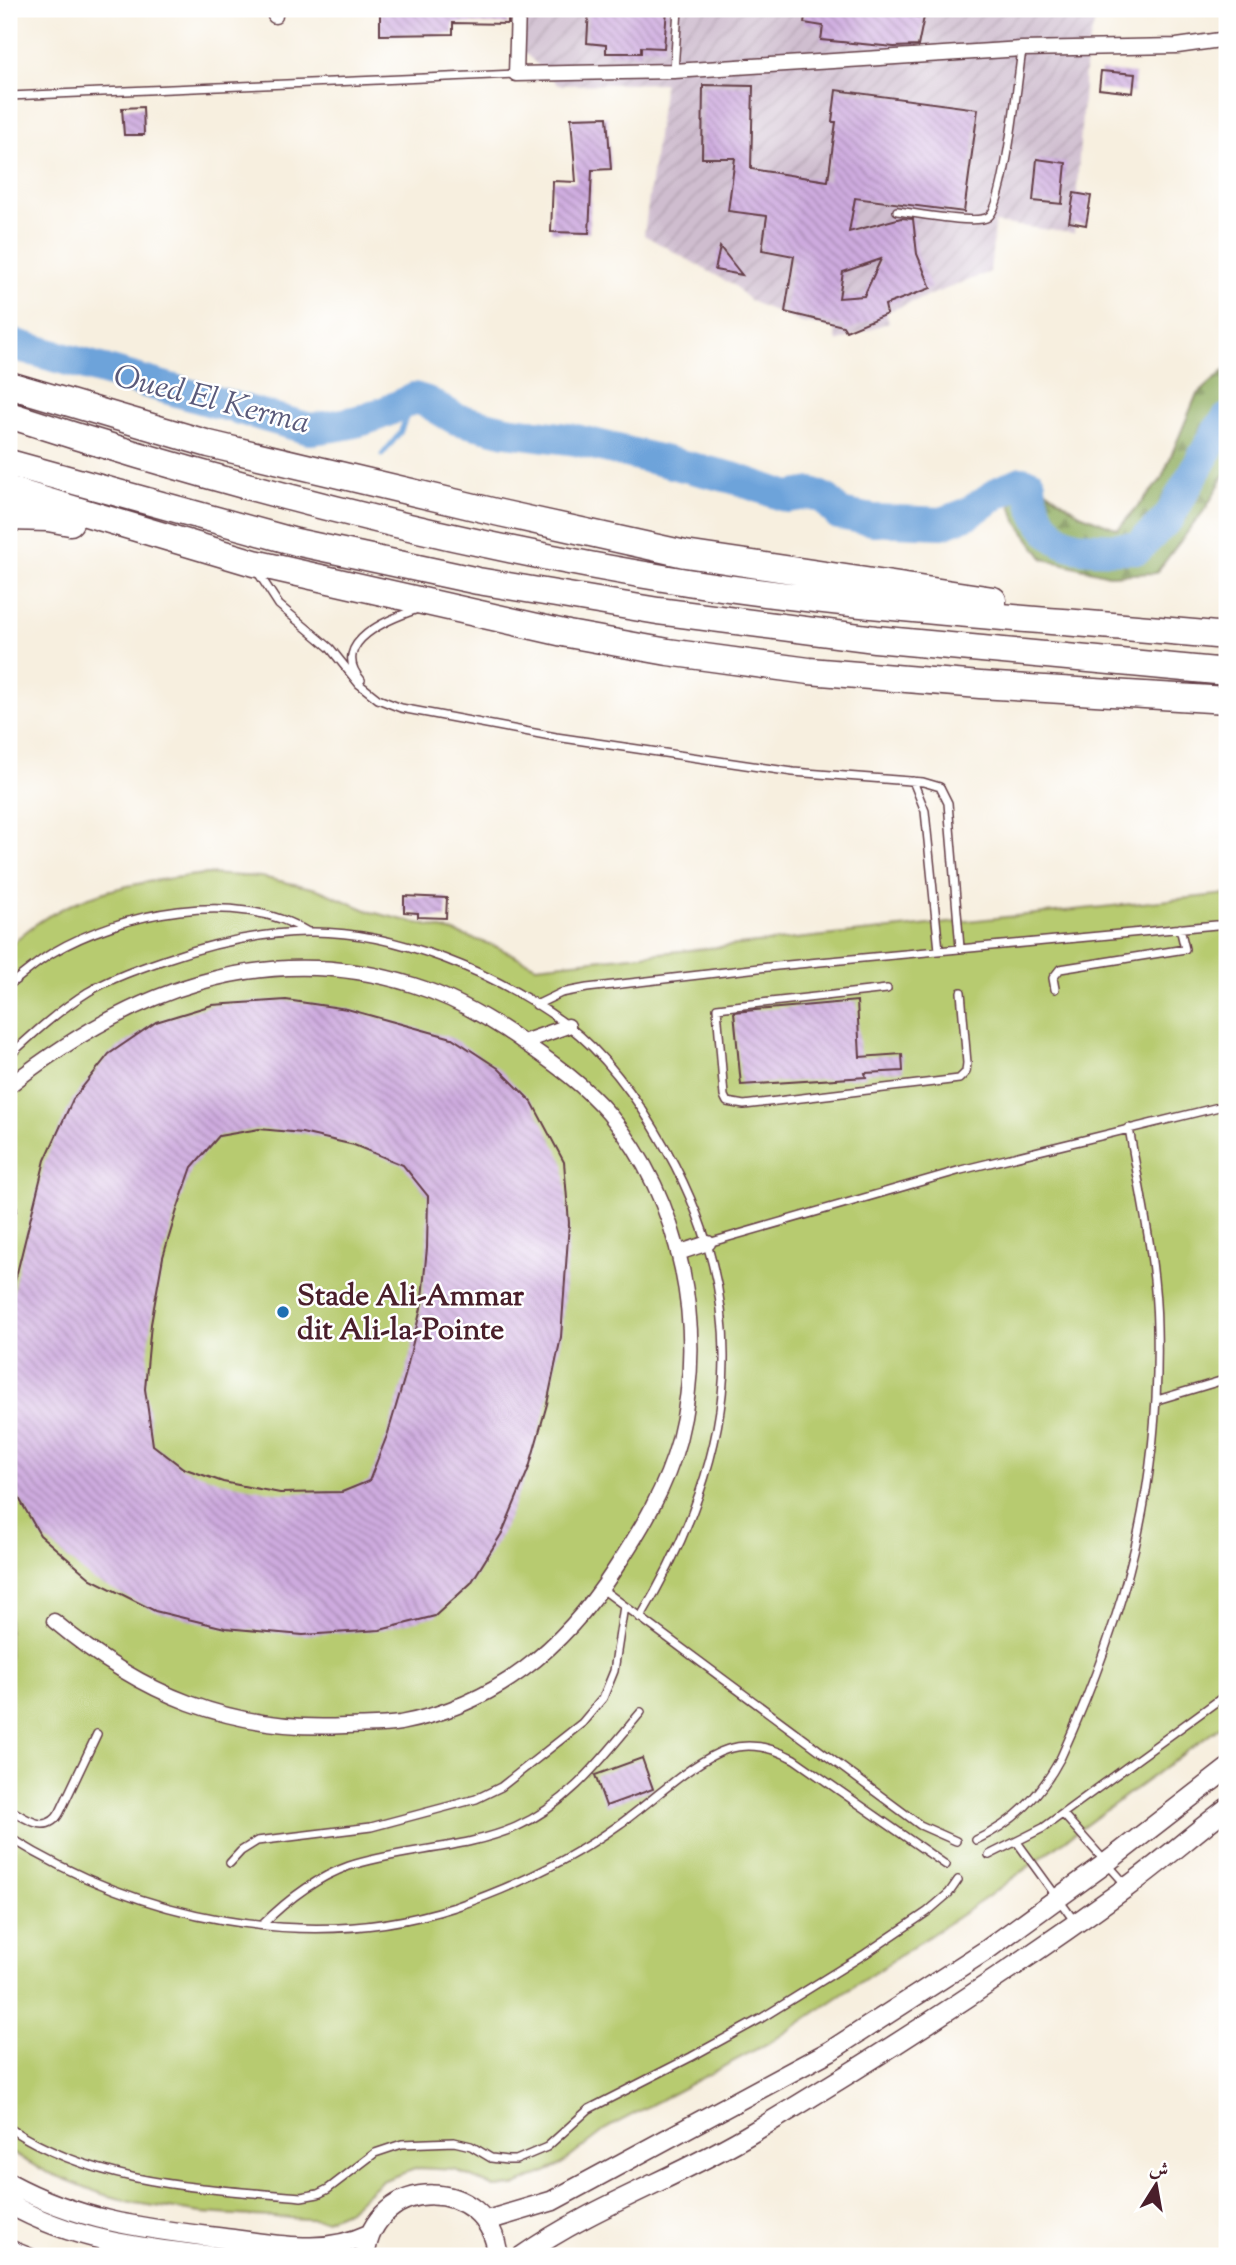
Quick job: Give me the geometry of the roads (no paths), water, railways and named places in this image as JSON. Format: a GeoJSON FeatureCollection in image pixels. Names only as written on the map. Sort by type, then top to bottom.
{"type":"FeatureCollection","features":[{"type":"Feature","properties":{"kind":"highway"},"geometry":{"type":"LineString","coordinates":[[10,385],[209,444],[685,554],[904,585],[1153,629]]}},
{"type":"Feature","properties":{"kind":"highway"},"geometry":{"type":"LineString","coordinates":[[9,415],[224,481],[433,534],[541,557],[690,582],[840,601],[1227,636]]}},
{"type":"Feature","properties":{"kind":"highway"},"geometry":{"type":"LineString","coordinates":[[9,463],[296,542],[478,581],[658,611],[876,639],[1227,672]]}},
{"type":"Feature","properties":{"kind":"highway"},"geometry":{"type":"LineString","coordinates":[[9,490],[254,563],[568,634],[668,652],[809,671],[980,685],[1227,699]]}},
{"type":"Feature","properties":{"kind":"highway"},"geometry":{"type":"LineString","coordinates":[[9,517],[48,518],[95,527],[222,561],[254,563]]}},
{"type":"Feature","properties":{"kind":"main road"},"geometry":{"type":"LineString","coordinates":[[485,2221],[552,2201],[775,2082],[926,1991],[1106,1863],[1227,1769]]}},
{"type":"Feature","properties":{"kind":"main road"},"geometry":{"type":"LineString","coordinates":[[522,2256],[564,2229],[744,2138],[828,2088],[988,1985],[1127,1887],[1227,1808]]}},
{"type":"Feature","properties":{"kind":"main road"},"geometry":{"type":"LineString","coordinates":[[9,2183],[42,2200],[79,2214],[146,2229],[310,2248],[342,2245],[370,2234]]}},
{"type":"Feature","properties":{"kind":"main road"},"geometry":{"type":"LineString","coordinates":[[365,2256],[370,2234],[387,2211],[411,2197],[424,2194],[452,2197],[465,2203],[485,2221],[492,2233],[498,2256]]}},
{"type":"Feature","properties":{"kind":"main road"},"geometry":{"type":"LineString","coordinates":[[9,2204],[42,2220],[102,2241],[141,2249],[210,2256]]}},
{"type":"Feature","properties":{"kind":"street"},"geometry":{"type":"LineString","coordinates":[[518,9],[516,74],[674,71],[1022,49],[1177,46],[1227,38]]}},
{"type":"Feature","properties":{"kind":"street"},"geometry":{"type":"LineString","coordinates":[[9,1086],[63,1046],[125,1010],[192,983],[251,970],[301,967],[331,969],[399,981],[481,1014],[571,1076],[590,1093],[623,1132],[651,1177],[662,1201],[678,1253],[687,1306],[690,1346],[688,1385],[679,1439],[663,1485],[647,1519],[602,1589],[570,1629],[552,1647],[504,1682],[451,1708],[394,1724],[304,1728],[270,1724],[202,1708],[170,1696],[129,1675],[54,1621]]}},
{"type":"Feature","properties":{"kind":"street"},"geometry":{"type":"LineString","coordinates":[[523,1042],[568,1026]]}},
{"type":"Feature","properties":{"kind":"street"},"geometry":{"type":"LineString","coordinates":[[678,1253],[708,1242]]}},
{"type":"Feature","properties":{"kind":"street"},"geometry":{"type":"LineString","coordinates":[[9,2247],[31,2256]]}},
{"type":"Feature","properties":{"kind":"lane"},"geometry":{"type":"LineString","coordinates":[[674,71],[678,9]]}},
{"type":"Feature","properties":{"kind":"lane"},"geometry":{"type":"LineString","coordinates":[[897,211],[975,221],[991,216],[1003,182],[1022,49]]}},
{"type":"Feature","properties":{"kind":"lane"},"geometry":{"type":"LineString","coordinates":[[9,96],[516,74]]}},
{"type":"Feature","properties":{"kind":"lane"},"geometry":{"type":"LineString","coordinates":[[254,563],[260,578],[279,605],[319,637],[359,684],[378,699],[401,708],[556,737],[793,772],[913,781],[932,783],[940,787],[946,794],[948,803],[960,948]]}},
{"type":"Feature","properties":{"kind":"lane"},"geometry":{"type":"LineString","coordinates":[[378,699],[356,674],[352,657],[356,644],[366,633],[391,618],[434,604]]}},
{"type":"Feature","properties":{"kind":"lane"},"geometry":{"type":"LineString","coordinates":[[913,781],[925,811],[939,950]]}},
{"type":"Feature","properties":{"kind":"lane"},"geometry":{"type":"LineString","coordinates":[[9,985],[52,953],[106,928],[157,914],[211,909],[254,912],[282,918],[308,932]]}},
{"type":"Feature","properties":{"kind":"lane"},"geometry":{"type":"LineString","coordinates":[[536,1005],[561,993],[587,988],[777,966],[1227,924]]}},
{"type":"Feature","properties":{"kind":"lane"},"geometry":{"type":"LineString","coordinates":[[1055,989],[1053,978],[1060,969],[1185,949],[1180,928]]}},
{"type":"Feature","properties":{"kind":"lane"},"geometry":{"type":"LineString","coordinates":[[9,1056],[52,1017],[89,992],[123,975],[223,942],[308,932],[350,935],[431,954],[462,966],[536,1005],[568,1026],[603,1060],[641,1107],[679,1173],[708,1242],[718,1279],[724,1333],[719,1417],[706,1469],[681,1540],[640,1618]]}},
{"type":"Feature","properties":{"kind":"lane"},"geometry":{"type":"LineString","coordinates":[[887,989],[716,1008],[723,1087],[727,1102],[744,1105],[959,1079],[966,1072],[967,1063],[961,992]]}},
{"type":"Feature","properties":{"kind":"lane"},"geometry":{"type":"LineString","coordinates":[[708,1242],[961,1170],[1227,1105]]}},
{"type":"Feature","properties":{"kind":"lane"},"geometry":{"type":"LineString","coordinates":[[976,1840],[1011,1820],[1042,1789],[1061,1757],[1095,1680],[1134,1555],[1152,1466],[1157,1399],[1157,1325],[1153,1277],[1129,1128]]}},
{"type":"Feature","properties":{"kind":"lane"},"geometry":{"type":"LineString","coordinates":[[1157,1399],[1227,1379]]}},
{"type":"Feature","properties":{"kind":"lane"},"geometry":{"type":"LineString","coordinates":[[602,1589],[920,1825],[956,1841]]}},
{"type":"Feature","properties":{"kind":"lane"},"geometry":{"type":"LineString","coordinates":[[230,1863],[241,1851],[257,1841],[371,1827],[476,1799],[501,1787],[582,1723],[603,1698],[614,1671],[624,1606]]}},
{"type":"Feature","properties":{"kind":"lane"},"geometry":{"type":"LineString","coordinates":[[989,1856],[1063,1814],[1227,1694]]}},
{"type":"Feature","properties":{"kind":"lane"},"geometry":{"type":"LineString","coordinates":[[262,1926],[304,1889],[342,1869],[379,1858],[478,1840],[535,1818],[581,1783],[640,1713]]}},
{"type":"Feature","properties":{"kind":"lane"},"geometry":{"type":"LineString","coordinates":[[9,1809],[36,1824],[53,1822],[97,1734]]}},
{"type":"Feature","properties":{"kind":"lane"},"geometry":{"type":"LineString","coordinates":[[9,1837],[61,1866],[121,1891],[196,1914],[262,1926],[327,1928],[390,1922],[453,1908],[529,1877],[593,1842],[646,1805],[670,1784],[717,1754],[749,1746],[772,1749],[794,1759],[946,1865]]}},
{"type":"Feature","properties":{"kind":"lane"},"geometry":{"type":"LineString","coordinates":[[1063,1814],[1127,1887]]}},
{"type":"Feature","properties":{"kind":"lane"},"geometry":{"type":"LineString","coordinates":[[1017,1842],[1075,1923]]}},
{"type":"Feature","properties":{"kind":"lane"},"geometry":{"type":"LineString","coordinates":[[9,2128],[59,2155],[124,2176],[301,2197],[328,2189],[375,2153],[402,2144],[454,2142],[471,2146],[498,2160],[516,2160],[555,2142],[589,2109],[691,2057],[813,1987],[927,1912],[958,1880]]}},
{"type":"Feature","properties":{"kind":"waterway","name":"Oued El Kerma"},"geometry":{"type":"LineString","coordinates":[[9,343],[310,429],[364,419],[414,398],[427,402],[456,419],[506,431],[576,440],[733,478],[788,497],[812,493],[827,500],[839,514],[873,520],[942,523],[969,513],[999,492],[1022,482],[1030,484],[1038,514],[1049,531],[1066,543],[1091,548],[1138,548],[1169,517],[1227,419]]}},
{"type":"Feature","properties":{"kind":"waterway"},"geometry":{"type":"LineString","coordinates":[[382,455],[400,433],[414,398]]}},
{"type":"Feature","properties":{"kind":"place","name":"Stade Ali-Ammar dit Ali-la-Pointe"},"geometry":{"type":"Point","coordinates":[283,1312]}}]}
